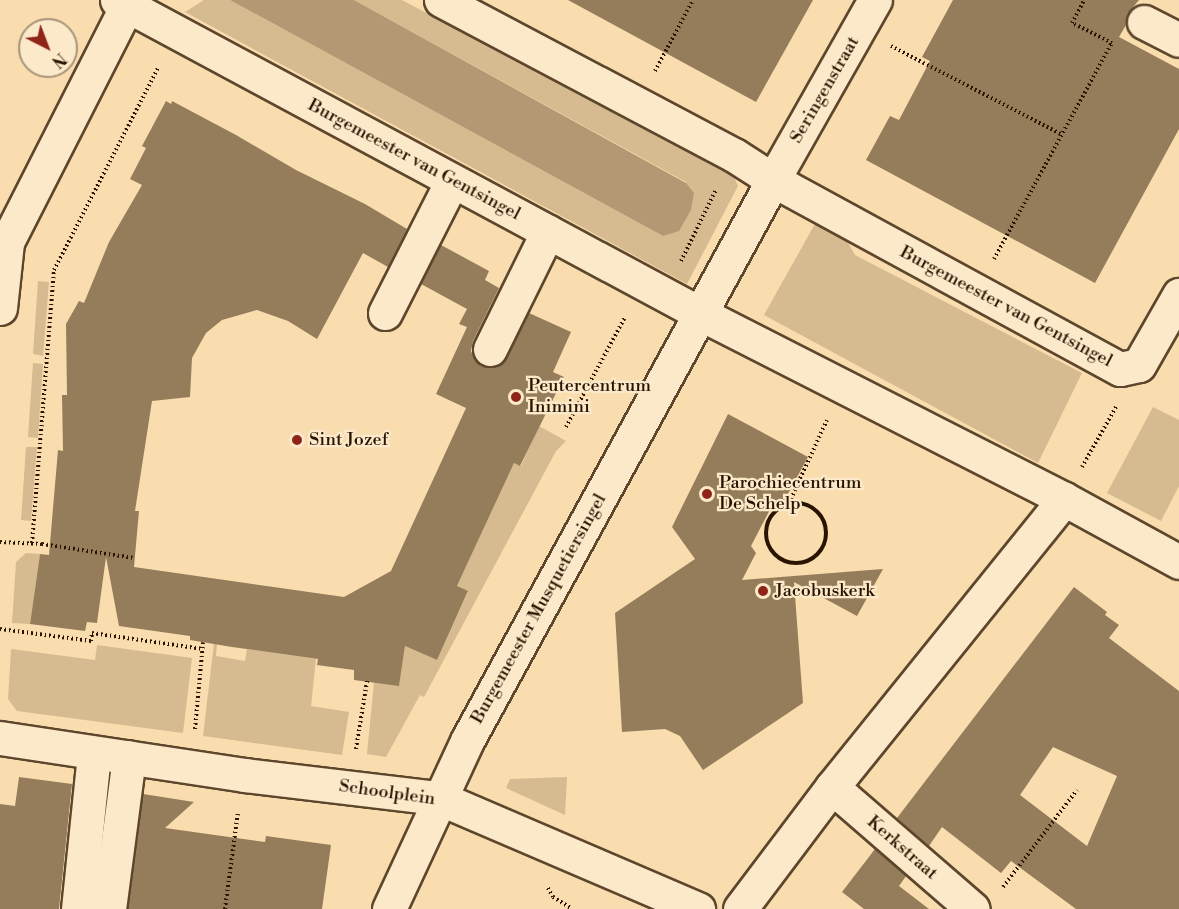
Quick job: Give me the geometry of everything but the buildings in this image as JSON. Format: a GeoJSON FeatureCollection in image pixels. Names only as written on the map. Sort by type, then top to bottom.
{"type":"FeatureCollection","features":[{"type":"Feature","properties":{"kind":"street","name":"Seringenstraat"},"geometry":{"type":"LineString","coordinates":[[773,180],[875,0]]}},
{"type":"Feature","properties":{"kind":"street","name":"Burgemeester van Gentsingel"},"geometry":{"type":"LineString","coordinates":[[447,1],[734,155],[773,180],[1120,369],[1139,366]]}},
{"type":"Feature","properties":{"kind":"street","name":"Burgemeester van Gentsingel"},"geometry":{"type":"LineString","coordinates":[[125,2],[452,182],[701,314],[1064,499],[1179,562]]}},
{"type":"Feature","properties":{"kind":"street"},"geometry":{"type":"LineString","coordinates":[[0,308],[6,242],[125,2]]}},
{"type":"Feature","properties":{"kind":"street"},"geometry":{"type":"LineString","coordinates":[[1144,22],[1179,40]]}},
{"type":"Feature","properties":{"kind":"street"},"geometry":{"type":"LineString","coordinates":[[701,314],[773,180]]}},
{"type":"Feature","properties":{"kind":"street"},"geometry":{"type":"LineString","coordinates":[[386,313],[452,182]]}},
{"type":"Feature","properties":{"kind":"street"},"geometry":{"type":"LineString","coordinates":[[490,349],[548,231]]}},
{"type":"Feature","properties":{"kind":"street"},"geometry":{"type":"LineString","coordinates":[[1139,366],[1179,295]]}},
{"type":"Feature","properties":{"kind":"street","name":"Burgemeester Musquetiersingel"},"geometry":{"type":"LineString","coordinates":[[389,909],[468,739],[701,314]]}},
{"type":"Feature","properties":{"kind":"street"},"geometry":{"type":"LineString","coordinates":[[740,909],[831,787],[1064,499]]}},
{"type":"Feature","properties":{"kind":"street","name":"Schoolplein"},"geometry":{"type":"LineString","coordinates":[[0,738],[349,788],[439,798],[698,909]]}},
{"type":"Feature","properties":{"kind":"street"},"geometry":{"type":"LineString","coordinates":[[78,909],[94,753]]}},
{"type":"Feature","properties":{"kind":"street"},"geometry":{"type":"LineString","coordinates":[[110,909],[129,757]]}},
{"type":"Feature","properties":{"kind":"street","name":"Kerkstraat"},"geometry":{"type":"LineString","coordinates":[[831,787],[986,902]]}},
{"type":"Feature","properties":{"kind":"path"},"geometry":{"type":"LineString","coordinates":[[638,104],[693,0]]}},
{"type":"Feature","properties":{"kind":"path"},"geometry":{"type":"LineString","coordinates":[[977,291],[1112,43],[1072,23],[1084,0]]}},
{"type":"Feature","properties":{"kind":"path"},"geometry":{"type":"LineString","coordinates":[[860,29],[1061,134]]}},
{"type":"Feature","properties":{"kind":"path"},"geometry":{"type":"LineString","coordinates":[[32,543],[54,270],[176,32]]}},
{"type":"Feature","properties":{"kind":"path"},"geometry":{"type":"LineString","coordinates":[[566,428],[734,155]]}},
{"type":"Feature","properties":{"kind":"path","name":"Burgemeester van Gentsingel"},"geometry":{"type":"LineString","coordinates":[[1064,499],[1139,366]]}},
{"type":"Feature","properties":{"kind":"path"},"geometry":{"type":"LineString","coordinates":[[789,503],[808,505],[817,511],[826,528],[822,547],[808,560],[788,562],[779,558],[767,542],[767,522],[780,507],[789,503],[843,387]]}},
{"type":"Feature","properties":{"kind":"path"},"geometry":{"type":"LineString","coordinates":[[0,542],[32,543],[134,558]]}},
{"type":"Feature","properties":{"kind":"path"},"geometry":{"type":"LineString","coordinates":[[0,629],[91,641],[92,633],[203,649]]}},
{"type":"Feature","properties":{"kind":"path"},"geometry":{"type":"LineString","coordinates":[[192,766],[203,642]]}},
{"type":"Feature","properties":{"kind":"path"},"geometry":{"type":"LineString","coordinates":[[349,788],[367,681]]}},
{"type":"Feature","properties":{"kind":"path"},"geometry":{"type":"LineString","coordinates":[[986,902],[1077,790]]}},
{"type":"Feature","properties":{"kind":"path"},"geometry":{"type":"LineString","coordinates":[[225,909],[238,809]]}},
{"type":"Feature","properties":{"kind":"shaded area"},"geometry":{"type":"Polygon","coordinates":[[[204,0],[230,0],[663,236],[686,182],[354,0],[402,0],[734,177],[738,186],[687,284],[185,12],[204,0]]]}},
{"type":"Feature","properties":{"kind":"shaded area"},"geometry":{"type":"Polygon","coordinates":[[[230,0],[354,0],[686,183],[694,193],[691,210],[679,231],[663,236],[230,0]]]}},
{"type":"Feature","properties":{"kind":"shaded area"},"geometry":{"type":"Polygon","coordinates":[[[816,222],[846,239],[855,255],[1082,373],[1038,463],[764,315],[816,222]]]}},
{"type":"Feature","properties":{"kind":"shaded area"},"geometry":{"type":"Polygon","coordinates":[[[38,281],[49,282],[43,356],[33,354],[38,281]]]}},
{"type":"Feature","properties":{"kind":"shaded area"},"geometry":{"type":"Polygon","coordinates":[[[33,363],[43,364],[38,438],[28,437],[33,363]]]}},
{"type":"Feature","properties":{"kind":"shaded area"},"geometry":{"type":"Polygon","coordinates":[[[1153,407],[1179,420],[1179,486],[1161,521],[1107,493],[1153,407]]]}},
{"type":"Feature","properties":{"kind":"shaded area"},"geometry":{"type":"Polygon","coordinates":[[[539,426],[566,441],[556,451],[424,697],[420,695],[386,757],[367,754],[374,682],[399,685],[405,646],[437,660],[468,592],[457,586],[514,463],[521,466],[539,426]]]}},
{"type":"Feature","properties":{"kind":"shaded area"},"geometry":{"type":"Polygon","coordinates":[[[26,447],[37,447],[31,521],[21,520],[26,447]]]}},
{"type":"Feature","properties":{"kind":"shaded area"},"geometry":{"type":"Polygon","coordinates":[[[26,553],[40,554],[30,624],[12,623],[16,562],[26,553]]]}},
{"type":"Feature","properties":{"kind":"shaded area"},"geometry":{"type":"Polygon","coordinates":[[[214,643],[217,644],[216,656],[245,661],[247,649],[316,659],[311,706],[349,712],[342,755],[203,736],[214,643]]]}},
{"type":"Feature","properties":{"kind":"shaded area"},"geometry":{"type":"Polygon","coordinates":[[[97,645],[192,658],[183,733],[17,711],[8,699],[11,649],[95,660],[97,645]]]}},
{"type":"Feature","properties":{"kind":"shaded area"},"geometry":{"type":"Polygon","coordinates":[[[567,777],[565,815],[506,788],[510,779],[567,777]]]}},
{"type":"Feature","properties":{"kind":"place","name":"Peutercentrum Inimini"},"geometry":{"type":"Point","coordinates":[516,397]}},
{"type":"Feature","properties":{"kind":"place","name":"Sint Jozef"},"geometry":{"type":"Point","coordinates":[297,440]}},
{"type":"Feature","properties":{"kind":"place","name":"Parochiecentrum De Schelp"},"geometry":{"type":"Point","coordinates":[707,494]}},
{"type":"Feature","properties":{"kind":"place","name":"Jacobuskerk"},"geometry":{"type":"Point","coordinates":[763,591]}}]}
